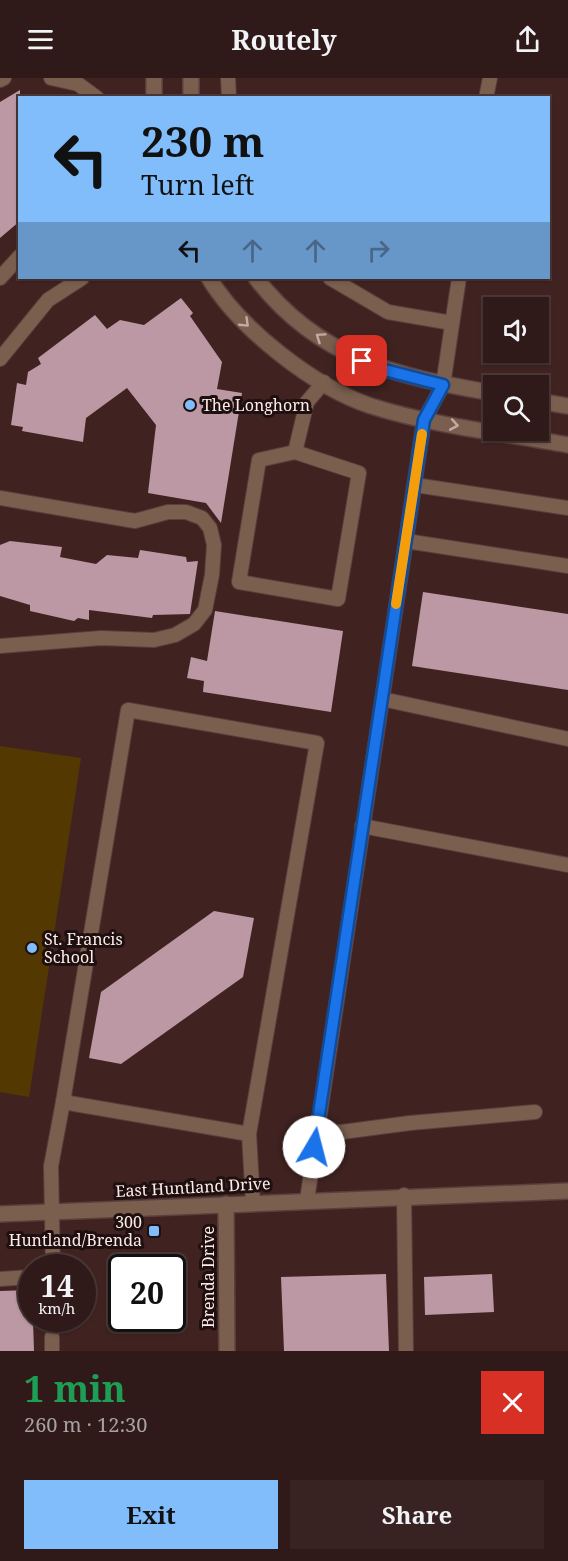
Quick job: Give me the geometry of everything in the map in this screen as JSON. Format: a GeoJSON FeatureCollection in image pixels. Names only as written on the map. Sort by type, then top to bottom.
{"type":"FeatureCollection","features":[{"type":"Feature","properties":{"kind":"street"},"geometry":{"type":"LineString","coordinates":[[154,78],[154,96]]}},
{"type":"Feature","properties":{"kind":"street"},"geometry":{"type":"LineString","coordinates":[[190,78],[191,96]]}},
{"type":"Feature","properties":{"kind":"street"},"geometry":{"type":"LineString","coordinates":[[210,279],[244,324],[288,360],[369,405],[424,420],[568,445]]}},
{"type":"Feature","properties":{"kind":"street"},"geometry":{"type":"LineString","coordinates":[[257,279],[273,300],[294,319],[347,354],[377,368],[443,385],[483,391]]}},
{"type":"Feature","properties":{"kind":"street"},"geometry":{"type":"LineString","coordinates":[[549,403],[568,406]]}},
{"type":"Feature","properties":{"kind":"street","name":"East Huntland Drive"},"geometry":{"type":"LineString","coordinates":[[0,1214],[568,1191]]}},
{"type":"Feature","properties":{"kind":"street","name":"Brenda Drive"},"geometry":{"type":"LineString","coordinates":[[226,1204],[227,1351]]}},
{"type":"Feature","properties":{"kind":"lane"},"geometry":{"type":"LineString","coordinates":[[51,78],[78,84],[94,96]]}},
{"type":"Feature","properties":{"kind":"lane"},"geometry":{"type":"LineString","coordinates":[[228,78],[229,96]]}},
{"type":"Feature","properties":{"kind":"lane"},"geometry":{"type":"LineString","coordinates":[[486,96],[489,78]]}},
{"type":"Feature","properties":{"kind":"lane"},"geometry":{"type":"LineString","coordinates":[[0,278],[18,258]]}},
{"type":"Feature","properties":{"kind":"lane"},"geometry":{"type":"LineString","coordinates":[[0,359],[48,300],[80,279]]}},
{"type":"Feature","properties":{"kind":"lane"},"geometry":{"type":"LineString","coordinates":[[332,279],[387,312],[452,323]]}},
{"type":"Feature","properties":{"kind":"lane"},"geometry":{"type":"LineString","coordinates":[[307,1200],[424,420],[443,385],[459,279]]}},
{"type":"Feature","properties":{"kind":"lane"},"geometry":{"type":"LineString","coordinates":[[296,452],[306,402],[324,382]]}},
{"type":"Feature","properties":{"kind":"lane"},"geometry":{"type":"LineString","coordinates":[[296,452],[359,473],[338,599],[239,582],[259,460],[296,452]]}},
{"type":"Feature","properties":{"kind":"lane"},"geometry":{"type":"LineString","coordinates":[[414,484],[568,508]]}},
{"type":"Feature","properties":{"kind":"lane"},"geometry":{"type":"LineString","coordinates":[[0,498],[135,521],[168,512],[186,512],[202,518],[210,528],[214,545],[212,575],[205,610],[194,624],[176,634],[154,640],[101,638],[0,646]]}},
{"type":"Feature","properties":{"kind":"lane"},"geometry":{"type":"LineString","coordinates":[[406,541],[568,566]]}},
{"type":"Feature","properties":{"kind":"lane"},"geometry":{"type":"LineString","coordinates":[[382,699],[568,739]]}},
{"type":"Feature","properties":{"kind":"lane"},"geometry":{"type":"LineString","coordinates":[[53,1254],[51,1166],[128,710],[317,743],[249,1134],[253,1203]]}},
{"type":"Feature","properties":{"kind":"lane"},"geometry":{"type":"LineString","coordinates":[[362,826],[568,865]]}},
{"type":"Feature","properties":{"kind":"lane"},"geometry":{"type":"LineString","coordinates":[[63,1102],[249,1134]]}},
{"type":"Feature","properties":{"kind":"lane"},"geometry":{"type":"LineString","coordinates":[[316,1131],[342,1132],[410,1123],[535,1112]]}},
{"type":"Feature","properties":{"kind":"lane"},"geometry":{"type":"LineString","coordinates":[[404,1196],[406,1351]]}},
{"type":"Feature","properties":{"kind":"lane"},"geometry":{"type":"LineString","coordinates":[[0,1279],[18,1278]]}},
{"type":"Feature","properties":{"kind":"shaded area"},"geometry":{"type":"Polygon","coordinates":[[[0,746],[81,758],[29,1097],[0,1092],[0,746]]]}},
{"type":"Feature","properties":{"kind":"building"},"geometry":{"type":"Polygon","coordinates":[[[20,90],[20,96],[18,96],[18,223],[0,238],[0,102],[20,90]]]}},
{"type":"Feature","properties":{"kind":"building","name":"The Longhorn"},"geometry":{"type":"Polygon","coordinates":[[[181,298],[193,313],[190,316],[222,362],[217,389],[242,393],[221,523],[206,503],[148,493],[156,425],[127,388],[86,418],[83,442],[22,431],[23,427],[11,425],[17,383],[26,385],[28,372],[41,364],[38,358],[95,315],[107,329],[120,320],[144,325],[181,298]]]}},
{"type":"Feature","properties":{"kind":"building"},"geometry":{"type":"Polygon","coordinates":[[[10,541],[62,547],[60,557],[96,564],[107,555],[138,558],[140,550],[186,557],[187,562],[198,561],[190,614],[153,615],[152,618],[89,610],[89,620],[78,618],[74,621],[30,611],[30,605],[0,596],[0,545],[10,541]]]}},
{"type":"Feature","properties":{"kind":"building"},"geometry":{"type":"Polygon","coordinates":[[[423,592],[568,614],[568,690],[412,666],[423,592]]]}},
{"type":"Feature","properties":{"kind":"building"},"geometry":{"type":"Polygon","coordinates":[[[215,611],[343,631],[331,712],[203,692],[204,681],[187,678],[191,657],[207,661],[215,611]]]}},
{"type":"Feature","properties":{"kind":"building"},"geometry":{"type":"Polygon","coordinates":[[[214,911],[254,918],[243,977],[121,1064],[89,1058],[101,992],[214,911]]]}},
{"type":"Feature","properties":{"kind":"building"},"geometry":{"type":"Polygon","coordinates":[[[386,1274],[389,1351],[284,1351],[281,1277],[386,1274]]]}},
{"type":"Feature","properties":{"kind":"building"},"geometry":{"type":"Polygon","coordinates":[[[492,1274],[494,1312],[425,1315],[424,1277],[492,1274]]]}},
{"type":"Feature","properties":{"kind":"building"},"geometry":{"type":"Polygon","coordinates":[[[18,1290],[18,1332],[33,1332],[34,1351],[0,1351],[0,1291],[18,1290]]]}},
{"type":"Feature","properties":{"kind":"slow traffic"},"geometry":{"type":"LineString","coordinates":[[396,604],[422,434]]}},
{"type":"Feature","properties":{"kind":"place","name":"The Longhorn"},"geometry":{"type":"Point","coordinates":[190,405]}},
{"type":"Feature","properties":{"kind":"place","name":"St. Francis School"},"geometry":{"type":"Point","coordinates":[32,948]}},
{"type":"Feature","properties":{"kind":"place","name":"300 Huntland/Brenda"},"geometry":{"type":"Point","coordinates":[154,1231]}},
{"type":"Feature","properties":{"kind":"route"},"geometry":{"type":"LineString","coordinates":[[314,1147],[424,420],[443,385],[377,368],[362,361]]}}]}
